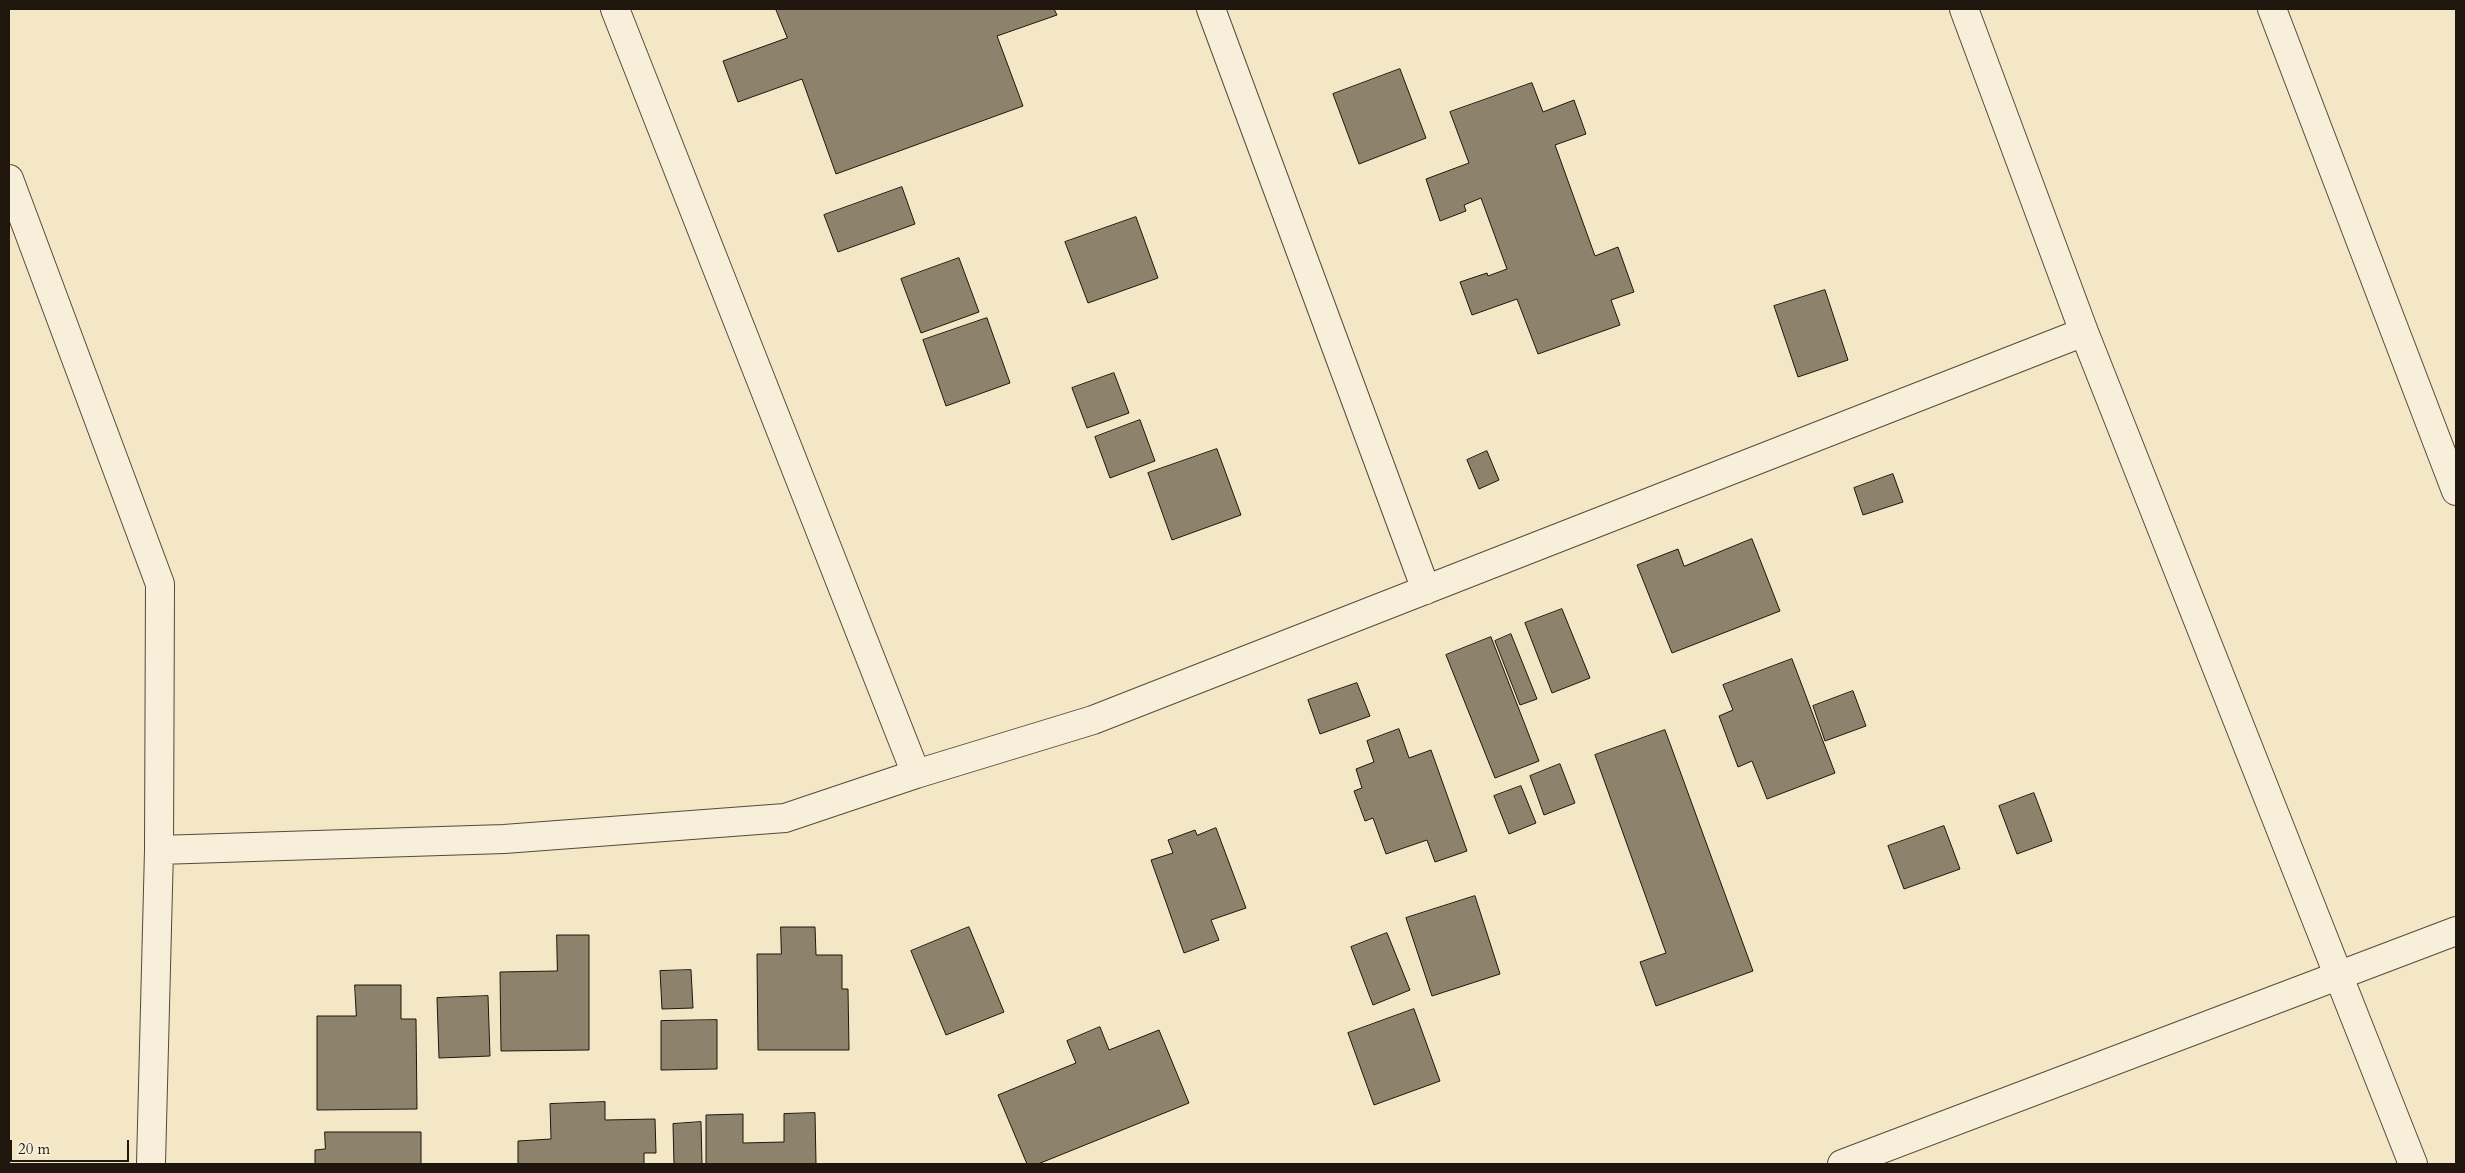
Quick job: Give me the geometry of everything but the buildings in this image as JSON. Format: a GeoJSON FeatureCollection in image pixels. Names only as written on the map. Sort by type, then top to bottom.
{"type":"FeatureCollection","features":[{"type":"Feature","properties":{"kind":"street"},"geometry":{"type":"LineString","coordinates":[[616,9],[916,774]]}},
{"type":"Feature","properties":{"kind":"street"},"geometry":{"type":"LineString","coordinates":[[1211,9],[1426,590]]}},
{"type":"Feature","properties":{"kind":"street"},"geometry":{"type":"LineString","coordinates":[[1964,9],[2084,332],[2414,1164]]}},
{"type":"Feature","properties":{"kind":"street"},"geometry":{"type":"LineString","coordinates":[[2272,9],[2456,491]]}},
{"type":"Feature","properties":{"kind":"street"},"geometry":{"type":"LineString","coordinates":[[9,178],[160,584],[160,850],[151,1164]]}},
{"type":"Feature","properties":{"kind":"street"},"geometry":{"type":"LineString","coordinates":[[160,850],[504,839],[785,818],[916,774],[1093,720],[2084,332]]}},
{"type":"Feature","properties":{"kind":"street"},"geometry":{"type":"LineString","coordinates":[[1842,1164],[2456,931]]}}]}
